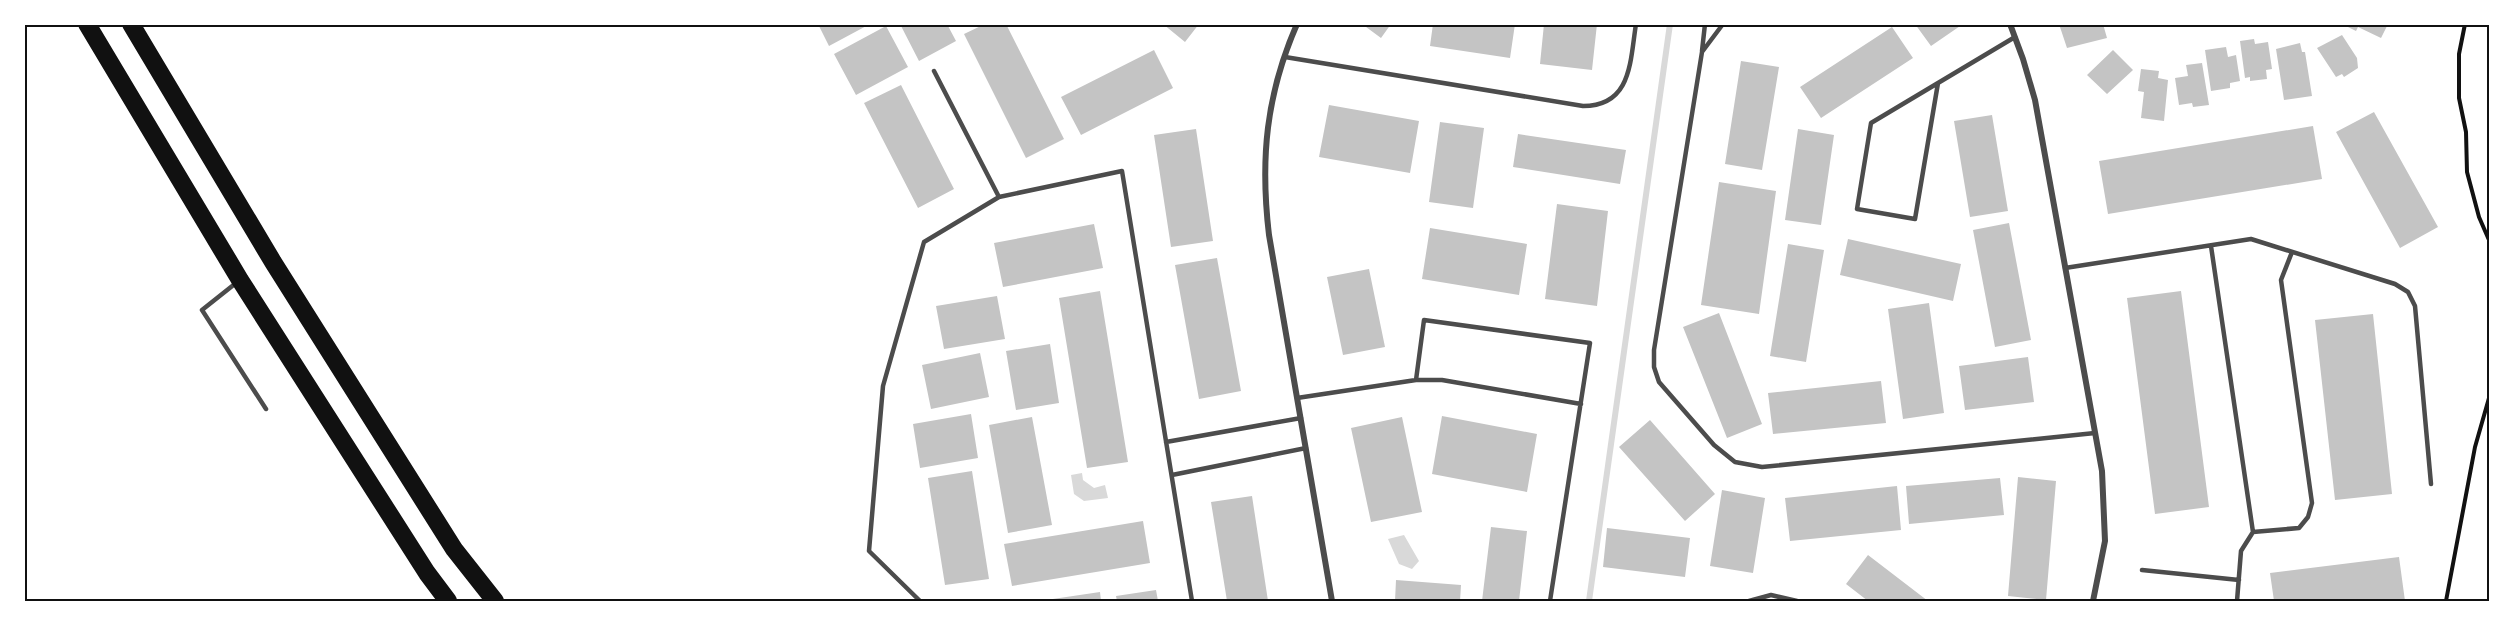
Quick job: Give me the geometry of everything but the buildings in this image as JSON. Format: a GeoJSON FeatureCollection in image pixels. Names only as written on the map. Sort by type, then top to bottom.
{"type":"FeatureCollection","features":[{"type":"Feature","properties":{"kind":"highway"},"geometry":{"type":"LineString","coordinates":[[87,24],[240,280],[427,573],[448,601]]}},
{"type":"Feature","properties":{"kind":"highway"},"geometry":{"type":"LineString","coordinates":[[131,24],[273,262],[410,480],[454,549],[495,601]]}},
{"type":"Feature","properties":{"kind":"street"},"geometry":{"type":"LineString","coordinates":[[1297,24],[1268,113],[1264,154],[1264,195],[1332,601]]}},
{"type":"Feature","properties":{"kind":"street"},"geometry":{"type":"LineString","coordinates":[[2010,24],[2035,100],[2102,471],[2105,541],[2092,601]]}},
{"type":"Feature","properties":{"kind":"lane"},"geometry":{"type":"LineString","coordinates":[[1285,57],[1583,106],[1596,106],[1610,100],[1627,78],[1636,24]]}},
{"type":"Feature","properties":{"kind":"lane"},"geometry":{"type":"LineString","coordinates":[[1705,24],[1654,350],[1654,368],[1659,382],[1714,445],[1735,462],[1762,467],[2096,433]]}},
{"type":"Feature","properties":{"kind":"lane"},"geometry":{"type":"LineString","coordinates":[[1702,52],[1723,24]]}},
{"type":"Feature","properties":{"kind":"lane"},"geometry":{"type":"LineString","coordinates":[[1938,83],[1915,219],[1857,209],[1871,123],[2015,37]]}},
{"type":"Feature","properties":{"kind":"lane"},"geometry":{"type":"LineString","coordinates":[[934,71],[999,197]]}},
{"type":"Feature","properties":{"kind":"lane"},"geometry":{"type":"LineString","coordinates":[[920,601],[869,551],[883,386],[924,242],[999,197],[1122,171],[1192,601]]}},
{"type":"Feature","properties":{"kind":"lane"},"geometry":{"type":"LineString","coordinates":[[2065,268],[2251,239],[2395,284],[2408,292],[2415,306],[2431,484]]}},
{"type":"Feature","properties":{"kind":"lane"},"geometry":{"type":"LineString","coordinates":[[2211,246],[2253,532],[2241,551],[2237,601]]}},
{"type":"Feature","properties":{"kind":"lane"},"geometry":{"type":"LineString","coordinates":[[2253,532],[2299,528],[2308,517],[2312,503],[2281,280],[2292,252]]}},
{"type":"Feature","properties":{"kind":"lane"},"geometry":{"type":"LineString","coordinates":[[240,280],[202,310],[266,409]]}},
{"type":"Feature","properties":{"kind":"lane"},"geometry":{"type":"LineString","coordinates":[[1416,380],[1424,320],[1590,343],[1550,601]]}},
{"type":"Feature","properties":{"kind":"lane"},"geometry":{"type":"LineString","coordinates":[[1297,398],[1416,380],[1442,380],[1581,404]]}},
{"type":"Feature","properties":{"kind":"lane"},"geometry":{"type":"LineString","coordinates":[[1166,442],[1301,418]]}},
{"type":"Feature","properties":{"kind":"lane"},"geometry":{"type":"LineString","coordinates":[[1172,475],[1305,448]]}},
{"type":"Feature","properties":{"kind":"lane"},"geometry":{"type":"LineString","coordinates":[[2142,570],[2239,580]]}},
{"type":"Feature","properties":{"kind":"lane"},"geometry":{"type":"LineString","coordinates":[[1749,601],[1771,595],[1797,601]]}},
{"type":"Feature","properties":{"kind":"path"},"geometry":{"type":"LineString","coordinates":[[2465,24],[2459,54],[2459,98],[2466,132],[2467,172],[2479,217],[2489,240]]}},
{"type":"Feature","properties":{"kind":"path"},"geometry":{"type":"LineString","coordinates":[[2446,601],[2475,447],[2489,399]]}},
{"type":"Feature","properties":{"kind":"shaded area"},"geometry":{"type":"Polygon","coordinates":[[[1082,473],[1083,480],[1094,488],[1105,485],[1108,498],[1084,501],[1074,494],[1071,475],[1082,473]]]}},
{"type":"Feature","properties":{"kind":"shaded area"},"geometry":{"type":"Polygon","coordinates":[[[1404,535],[1419,561],[1412,569],[1399,564],[1388,539],[1404,535]]]}},
{"type":"Feature","properties":{"kind":"waterway"},"geometry":{"type":"LineString","coordinates":[[1589,601],[1670,24]]}}]}
